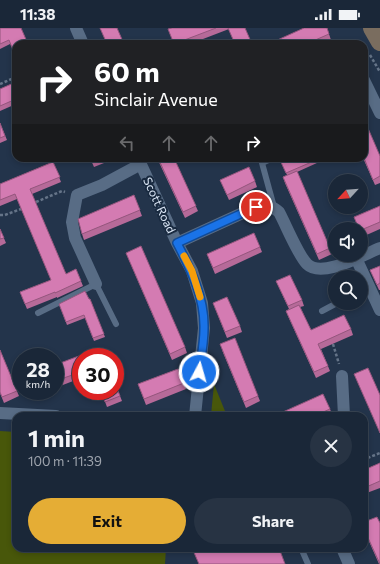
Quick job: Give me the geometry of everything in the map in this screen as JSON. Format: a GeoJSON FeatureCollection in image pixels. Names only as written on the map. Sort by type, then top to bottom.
{"type":"FeatureCollection","features":[{"type":"Feature","properties":{"kind":"street"},"geometry":{"type":"LineString","coordinates":[[76,28],[81,40]]}},
{"type":"Feature","properties":{"kind":"street"},"geometry":{"type":"LineString","coordinates":[[372,28],[380,42]]}},
{"type":"Feature","properties":{"kind":"street"},"geometry":{"type":"LineString","coordinates":[[368,88],[380,113]]}},
{"type":"Feature","properties":{"kind":"street"},"geometry":{"type":"LineString","coordinates":[[96,284],[75,238],[73,230],[72,222],[77,195],[102,185],[137,162]]}},
{"type":"Feature","properties":{"kind":"street","name":"Scott Road"},"geometry":{"type":"LineString","coordinates":[[139,162],[177,243],[192,271],[202,303],[204,328],[195,412]]}},
{"type":"Feature","properties":{"kind":"street"},"geometry":{"type":"LineString","coordinates":[[177,243],[263,205],[274,207],[279,212],[301,256],[308,265],[318,269],[334,267],[346,262]]}},
{"type":"Feature","properties":{"kind":"street"},"geometry":{"type":"LineString","coordinates":[[368,253],[380,248]]}},
{"type":"Feature","properties":{"kind":"street"},"geometry":{"type":"LineString","coordinates":[[358,262],[367,287],[380,310]]}},
{"type":"Feature","properties":{"kind":"street"},"geometry":{"type":"LineString","coordinates":[[342,376],[344,412]]}},
{"type":"Feature","properties":{"kind":"street"},"geometry":{"type":"LineString","coordinates":[[0,413],[12,414]]}},
{"type":"Feature","properties":{"kind":"street"},"geometry":{"type":"LineString","coordinates":[[344,552],[349,564]]}},
{"type":"Feature","properties":{"kind":"lane"},"geometry":{"type":"LineString","coordinates":[[264,162],[262,163],[274,207]]}},
{"type":"Feature","properties":{"kind":"lane"},"geometry":{"type":"LineString","coordinates":[[38,313],[96,284],[116,324]]}},
{"type":"Feature","properties":{"kind":"lane"},"geometry":{"type":"LineString","coordinates":[[322,311],[328,308]]}},
{"type":"Feature","properties":{"kind":"lane"},"geometry":{"type":"LineString","coordinates":[[303,552],[308,564]]}},
{"type":"Feature","properties":{"kind":"path"},"geometry":{"type":"LineString","coordinates":[[0,84],[12,80]]}},
{"type":"Feature","properties":{"kind":"path"},"geometry":{"type":"LineString","coordinates":[[36,202],[62,191],[77,195]]}},
{"type":"Feature","properties":{"kind":"path"},"geometry":{"type":"LineString","coordinates":[[0,215],[5,216],[21,209]]}},
{"type":"Feature","properties":{"kind":"path"},"geometry":{"type":"LineString","coordinates":[[333,344],[342,376]]}},
{"type":"Feature","properties":{"kind":"path"},"geometry":{"type":"LineString","coordinates":[[368,458],[380,453]]}},
{"type":"Feature","properties":{"kind":"green space"},"geometry":{"type":"Polygon","coordinates":[[[214,384],[225,412],[211,412],[214,384]]]}},
{"type":"Feature","properties":{"kind":"green space"},"geometry":{"type":"Polygon","coordinates":[[[0,431],[12,432],[12,552],[166,552],[165,564],[0,564],[0,431]]]}},
{"type":"Feature","properties":{"kind":"building"},"geometry":{"type":"Polygon","coordinates":[[[0,28],[21,28],[26,40],[12,40],[12,48],[9,40],[0,44],[0,28]]]}},
{"type":"Feature","properties":{"kind":"building"},"geometry":{"type":"Polygon","coordinates":[[[100,28],[117,28],[122,40],[105,40],[100,28]]]}},
{"type":"Feature","properties":{"kind":"building"},"geometry":{"type":"Polygon","coordinates":[[[216,28],[184,40],[172,40],[168,29],[216,28]]]}},
{"type":"Feature","properties":{"kind":"building"},"geometry":{"type":"Polygon","coordinates":[[[228,28],[245,28],[250,40],[233,40],[228,28]]]}},
{"type":"Feature","properties":{"kind":"building"},"geometry":{"type":"Polygon","coordinates":[[[304,28],[327,28],[329,34],[315,40],[277,40],[304,28]]]}},
{"type":"Feature","properties":{"kind":"building"},"geometry":{"type":"Polygon","coordinates":[[[12,84],[12,101],[0,106],[0,89],[12,84]]]}},
{"type":"Feature","properties":{"kind":"building"},"geometry":{"type":"Polygon","coordinates":[[[0,123],[5,136],[0,138],[0,123]]]}},
{"type":"Feature","properties":{"kind":"building"},"geometry":{"type":"Polygon","coordinates":[[[368,128],[380,156],[380,176],[373,180],[366,162],[368,162],[368,128]]]}},
{"type":"Feature","properties":{"kind":"building"},"geometry":{"type":"Polygon","coordinates":[[[53,162],[60,177],[30,189],[66,274],[76,269],[81,281],[55,293],[25,304],[20,292],[51,280],[15,194],[0,200],[0,184],[53,162]]]}},
{"type":"Feature","properties":{"kind":"building"},"geometry":{"type":"Polygon","coordinates":[[[160,162],[176,162],[196,206],[183,212],[160,162]]]}},
{"type":"Feature","properties":{"kind":"building"},"geometry":{"type":"Polygon","coordinates":[[[281,162],[312,162],[286,173],[281,162]]]}},
{"type":"Feature","properties":{"kind":"building"},"geometry":{"type":"Polygon","coordinates":[[[249,167],[255,181],[227,195],[220,180],[249,167]]]}},
{"type":"Feature","properties":{"kind":"building"},"geometry":{"type":"Polygon","coordinates":[[[297,171],[328,243],[328,249],[317,254],[283,177],[297,171]]]}},
{"type":"Feature","properties":{"kind":"building"},"geometry":{"type":"Polygon","coordinates":[[[134,195],[140,210],[82,234],[78,219],[134,195]]]}},
{"type":"Feature","properties":{"kind":"building"},"geometry":{"type":"Polygon","coordinates":[[[380,206],[380,222],[368,227],[368,222],[356,222],[354,217],[361,214],[368,214],[368,211],[380,206]]]}},
{"type":"Feature","properties":{"kind":"building"},"geometry":{"type":"Polygon","coordinates":[[[0,229],[4,238],[0,239],[0,229]]]}},
{"type":"Feature","properties":{"kind":"building"},"geometry":{"type":"Polygon","coordinates":[[[254,233],[260,247],[213,268],[207,254],[254,233]]]}},
{"type":"Feature","properties":{"kind":"building"},"geometry":{"type":"Polygon","coordinates":[[[141,246],[185,347],[170,354],[126,253],[141,246]]]}},
{"type":"Feature","properties":{"kind":"building"},"geometry":{"type":"Polygon","coordinates":[[[380,266],[380,283],[377,285],[370,270],[380,266]]]}},
{"type":"Feature","properties":{"kind":"building"},"geometry":{"type":"Polygon","coordinates":[[[290,275],[302,300],[288,306],[276,281],[290,275]]]}},
{"type":"Feature","properties":{"kind":"building"},"geometry":{"type":"Polygon","coordinates":[[[85,291],[90,299],[104,334],[93,338],[84,315],[66,322],[59,304],[85,291]]]}},
{"type":"Feature","properties":{"kind":"building"},"geometry":{"type":"Polygon","coordinates":[[[227,297],[240,326],[225,332],[213,303],[227,297]]]}},
{"type":"Feature","properties":{"kind":"building"},"geometry":{"type":"Polygon","coordinates":[[[299,305],[311,330],[344,315],[351,329],[318,344],[328,366],[314,372],[286,311],[299,305]]]}},
{"type":"Feature","properties":{"kind":"building"},"geometry":{"type":"Polygon","coordinates":[[[235,338],[258,396],[244,402],[220,344],[235,338]]]}},
{"type":"Feature","properties":{"kind":"building"},"geometry":{"type":"Polygon","coordinates":[[[0,350],[12,379],[12,393],[2,397],[0,392],[0,350]]]}},
{"type":"Feature","properties":{"kind":"building"},"geometry":{"type":"Polygon","coordinates":[[[72,359],[72,375],[64,378],[64,362],[72,359]]]}},
{"type":"Feature","properties":{"kind":"building"},"geometry":{"type":"Polygon","coordinates":[[[368,368],[380,395],[380,433],[354,374],[368,368]]]}},
{"type":"Feature","properties":{"kind":"building"},"geometry":{"type":"Polygon","coordinates":[[[178,369],[184,383],[144,399],[138,384],[178,369]]]}},
{"type":"Feature","properties":{"kind":"building"},"geometry":{"type":"Polygon","coordinates":[[[323,394],[330,409],[323,412],[283,412],[323,394]]]}},
{"type":"Feature","properties":{"kind":"building"},"geometry":{"type":"Polygon","coordinates":[[[380,463],[380,481],[368,486],[368,468],[380,463]]]}},
{"type":"Feature","properties":{"kind":"building"},"geometry":{"type":"Polygon","coordinates":[[[377,517],[380,523],[380,564],[368,538],[368,520],[377,517]]]}},
{"type":"Feature","properties":{"kind":"building"},"geometry":{"type":"Polygon","coordinates":[[[194,552],[280,552],[285,564],[199,564],[194,552]]]}},
{"type":"Feature","properties":{"kind":"slow traffic"},"geometry":{"type":"LineString","coordinates":[[184,256],[192,271],[200,297]]}},
{"type":"Feature","properties":{"kind":"route"},"geometry":{"type":"LineString","coordinates":[[199,372],[204,328],[202,303],[192,271],[177,243],[256,207]]}}]}
